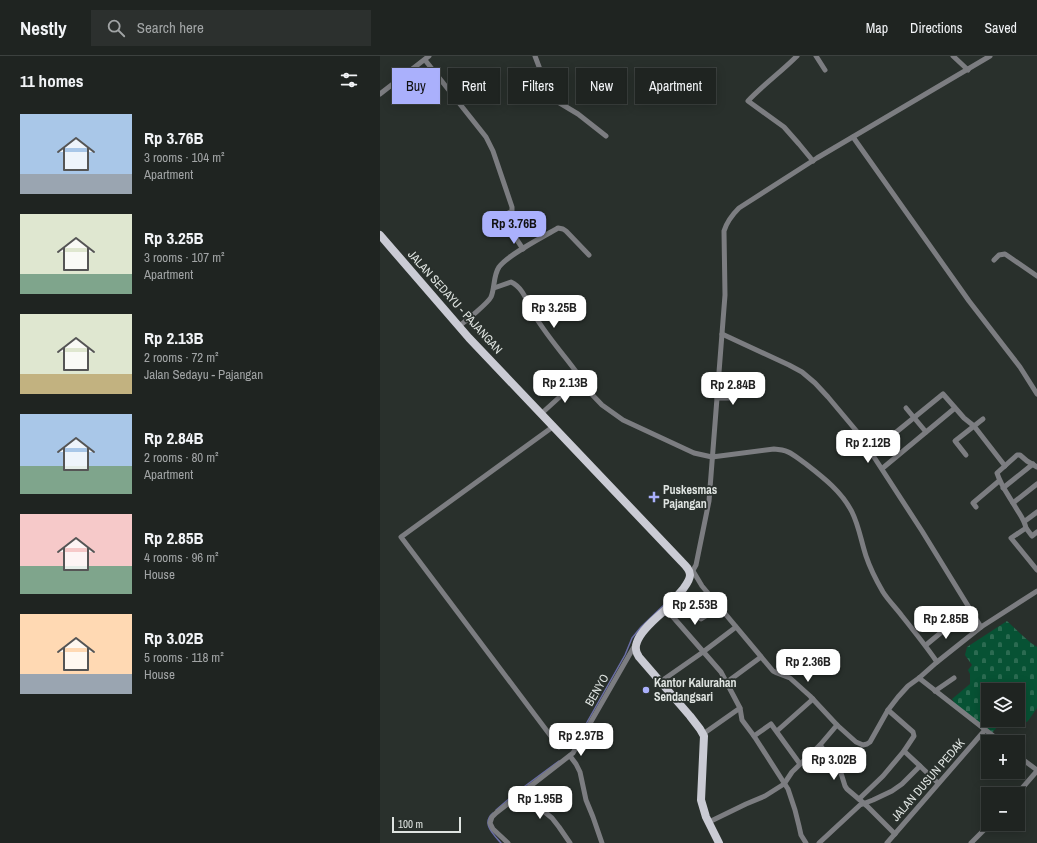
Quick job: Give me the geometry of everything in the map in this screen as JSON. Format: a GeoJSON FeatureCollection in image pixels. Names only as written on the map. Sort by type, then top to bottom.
{"type":"FeatureCollection","features":[{"type":"Feature","properties":{"kind":"main road","name":"JALAN SEDAYU - PAJANGAN"},"geometry":{"type":"LineString","coordinates":[[380,235],[469,338],[692,573]]}},
{"type":"Feature","properties":{"kind":"main road"},"geometry":{"type":"LineString","coordinates":[[692,573],[689,580],[675,598],[646,628],[636,644],[638,657],[690,716],[703,734],[701,800],[703,810],[719,843]]}},
{"type":"Feature","properties":{"kind":"street"},"geometry":{"type":"LineString","coordinates":[[380,94],[429,56]]}},
{"type":"Feature","properties":{"kind":"street"},"geometry":{"type":"LineString","coordinates":[[535,56],[552,97],[578,114],[606,136]]}},
{"type":"Feature","properties":{"kind":"street"},"geometry":{"type":"LineString","coordinates":[[797,56],[748,101],[784,127],[813,161]]}},
{"type":"Feature","properties":{"kind":"street"},"geometry":{"type":"LineString","coordinates":[[816,56],[825,70]]}},
{"type":"Feature","properties":{"kind":"street"},"geometry":{"type":"LineString","coordinates":[[953,56],[968,70]]}},
{"type":"Feature","properties":{"kind":"street"},"geometry":{"type":"LineString","coordinates":[[990,56],[813,161],[739,208],[729,218],[724,231],[725,295],[709,501],[696,565],[692,573],[773,671],[777,674],[790,678],[813,699],[837,725],[856,742],[864,746],[870,742],[888,710],[898,696],[908,686],[981,626],[1037,591]]}},
{"type":"Feature","properties":{"kind":"street"},"geometry":{"type":"LineString","coordinates":[[424,60],[481,130],[490,144],[512,207],[512,210],[505,215],[505,222],[523,249]]}},
{"type":"Feature","properties":{"kind":"street"},"geometry":{"type":"LineString","coordinates":[[853,137],[969,301],[1020,368],[1037,394]]}},
{"type":"Feature","properties":{"kind":"street"},"geometry":{"type":"LineString","coordinates":[[459,326],[489,300],[494,288],[498,268],[506,260],[558,228],[566,231],[589,255]]}},
{"type":"Feature","properties":{"kind":"street"},"geometry":{"type":"LineString","coordinates":[[994,260],[999,255],[1005,254],[1037,276]]}},
{"type":"Feature","properties":{"kind":"street"},"geometry":{"type":"LineString","coordinates":[[494,288],[511,282],[517,286],[523,293],[533,313],[551,340],[580,377],[579,381],[602,405],[622,420],[694,453],[712,457],[783,449],[789,451],[813,469],[839,492],[851,511],[858,527],[866,556],[884,594],[926,645],[937,662]]}},
{"type":"Feature","properties":{"kind":"street"},"geometry":{"type":"LineString","coordinates":[[722,334],[789,364],[802,372],[828,397],[858,434],[922,531],[981,626]]}},
{"type":"Feature","properties":{"kind":"street"},"geometry":{"type":"LineString","coordinates":[[542,414],[579,381]]}},
{"type":"Feature","properties":{"kind":"street"},"geometry":{"type":"LineString","coordinates":[[717,398],[729,398],[742,391]]}},
{"type":"Feature","properties":{"kind":"street"},"geometry":{"type":"LineString","coordinates":[[873,451],[943,394],[954,408],[974,426],[1005,466]]}},
{"type":"Feature","properties":{"kind":"street"},"geometry":{"type":"LineString","coordinates":[[906,408],[926,432]]}},
{"type":"Feature","properties":{"kind":"street"},"geometry":{"type":"LineString","coordinates":[[884,467],[954,408]]}},
{"type":"Feature","properties":{"kind":"street"},"geometry":{"type":"LineString","coordinates":[[966,455],[955,441],[983,419]]}},
{"type":"Feature","properties":{"kind":"street"},"geometry":{"type":"LineString","coordinates":[[554,426],[401,537],[559,747]]}},
{"type":"Feature","properties":{"kind":"street"},"geometry":{"type":"LineString","coordinates":[[870,444],[889,476]]}},
{"type":"Feature","properties":{"kind":"street"},"geometry":{"type":"LineString","coordinates":[[1004,488],[1035,466],[1020,455],[1017,455],[997,473],[1000,482],[1025,521],[1026,528],[1032,536],[1037,532]]}},
{"type":"Feature","properties":{"kind":"street"},"geometry":{"type":"LineString","coordinates":[[976,507],[973,503],[1000,482]]}},
{"type":"Feature","properties":{"kind":"street"},"geometry":{"type":"LineString","coordinates":[[1013,503],[1037,484]]}},
{"type":"Feature","properties":{"kind":"street"},"geometry":{"type":"LineString","coordinates":[[1025,521],[1037,512]]}},
{"type":"Feature","properties":{"kind":"street"},"geometry":{"type":"LineString","coordinates":[[1026,528],[1011,538],[1037,570]]}},
{"type":"Feature","properties":{"kind":"street"},"geometry":{"type":"LineString","coordinates":[[675,598],[701,619],[720,607]]}},
{"type":"Feature","properties":{"kind":"street"},"geometry":{"type":"LineString","coordinates":[[666,609],[721,672],[740,708],[742,720],[788,788],[801,835],[806,843]]}},
{"type":"Feature","properties":{"kind":"street"},"geometry":{"type":"LineString","coordinates":[[926,645],[955,621]]}},
{"type":"Feature","properties":{"kind":"street"},"geometry":{"type":"LineString","coordinates":[[660,682],[736,627]]}},
{"type":"Feature","properties":{"kind":"street","name":"BENYO"},"geometry":{"type":"LineString","coordinates":[[508,843],[493,829],[490,823],[492,817],[570,756],[577,748],[593,717],[636,644]]}},
{"type":"Feature","properties":{"kind":"street"},"geometry":{"type":"LineString","coordinates":[[726,682],[762,657]]}},
{"type":"Feature","properties":{"kind":"street"},"geometry":{"type":"LineString","coordinates":[[919,678],[992,735]]}},
{"type":"Feature","properties":{"kind":"street"},"geometry":{"type":"LineString","coordinates":[[935,691],[954,678]]}},
{"type":"Feature","properties":{"kind":"street"},"geometry":{"type":"LineString","coordinates":[[777,731],[813,699]]}},
{"type":"Feature","properties":{"kind":"street"},"geometry":{"type":"LineString","coordinates":[[703,734],[740,708]]}},
{"type":"Feature","properties":{"kind":"street"},"geometry":{"type":"LineString","coordinates":[[819,843],[857,808],[861,801],[904,752],[914,736],[914,734],[888,710]]}},
{"type":"Feature","properties":{"kind":"street"},"geometry":{"type":"LineString","coordinates":[[754,736],[771,724],[800,764]]}},
{"type":"Feature","properties":{"kind":"street"},"geometry":{"type":"LineString","coordinates":[[709,822],[765,796],[784,784],[792,772],[820,745],[837,725]]}},
{"type":"Feature","properties":{"kind":"street","name":"JALAN DUSUN PEDAK"},"geometry":{"type":"LineString","coordinates":[[887,843],[938,782],[985,730]]}},
{"type":"Feature","properties":{"kind":"street"},"geometry":{"type":"LineString","coordinates":[[820,745],[841,773],[845,786],[850,793],[861,801],[895,834]]}},
{"type":"Feature","properties":{"kind":"street"},"geometry":{"type":"LineString","coordinates":[[904,752],[938,782]]}},
{"type":"Feature","properties":{"kind":"street"},"geometry":{"type":"LineString","coordinates":[[570,756],[580,772],[586,800],[602,843]]}},
{"type":"Feature","properties":{"kind":"street"},"geometry":{"type":"LineString","coordinates":[[1023,787],[1037,771],[1025,762]]}},
{"type":"Feature","properties":{"kind":"street"},"geometry":{"type":"LineString","coordinates":[[861,801],[873,800],[892,791],[902,784],[920,766]]}},
{"type":"Feature","properties":{"kind":"street"},"geometry":{"type":"LineString","coordinates":[[530,786],[535,800],[541,809],[552,818],[570,843]]}},
{"type":"Feature","properties":{"kind":"street"},"geometry":{"type":"LineString","coordinates":[[971,843],[983,831]]}},
{"type":"Feature","properties":{"kind":"green space"},"geometry":{"type":"Polygon","coordinates":[[[1007,621],[1037,647],[1037,708],[1028,721],[1025,723],[1025,683],[981,683],[981,724],[956,705],[952,699],[970,684],[970,674],[968,670],[972,665],[965,655],[967,647],[1007,621]]]}},
{"type":"Feature","properties":{"kind":"green space"},"geometry":{"type":"Polygon","coordinates":[[[984,727],[997,727],[992,733],[984,727]]]}},
{"type":"Feature","properties":{"kind":"waterway"},"geometry":{"type":"LineString","coordinates":[[577,740],[625,655],[632,638],[641,627],[668,601]]}},
{"type":"Feature","properties":{"kind":"waterway"},"geometry":{"type":"LineString","coordinates":[[496,810],[517,792],[559,761]]}},
{"type":"Feature","properties":{"kind":"waterway"},"geometry":{"type":"LineString","coordinates":[[493,813],[488,821],[488,825],[501,843]]}},
{"type":"Feature","properties":{"kind":"place","name":"Puskesmas Pajangan"},"geometry":{"type":"Point","coordinates":[654,497]}},
{"type":"Feature","properties":{"kind":"place","name":"Kantor Kalurahan Sendangsari"},"geometry":{"type":"Point","coordinates":[646,690]}}]}
